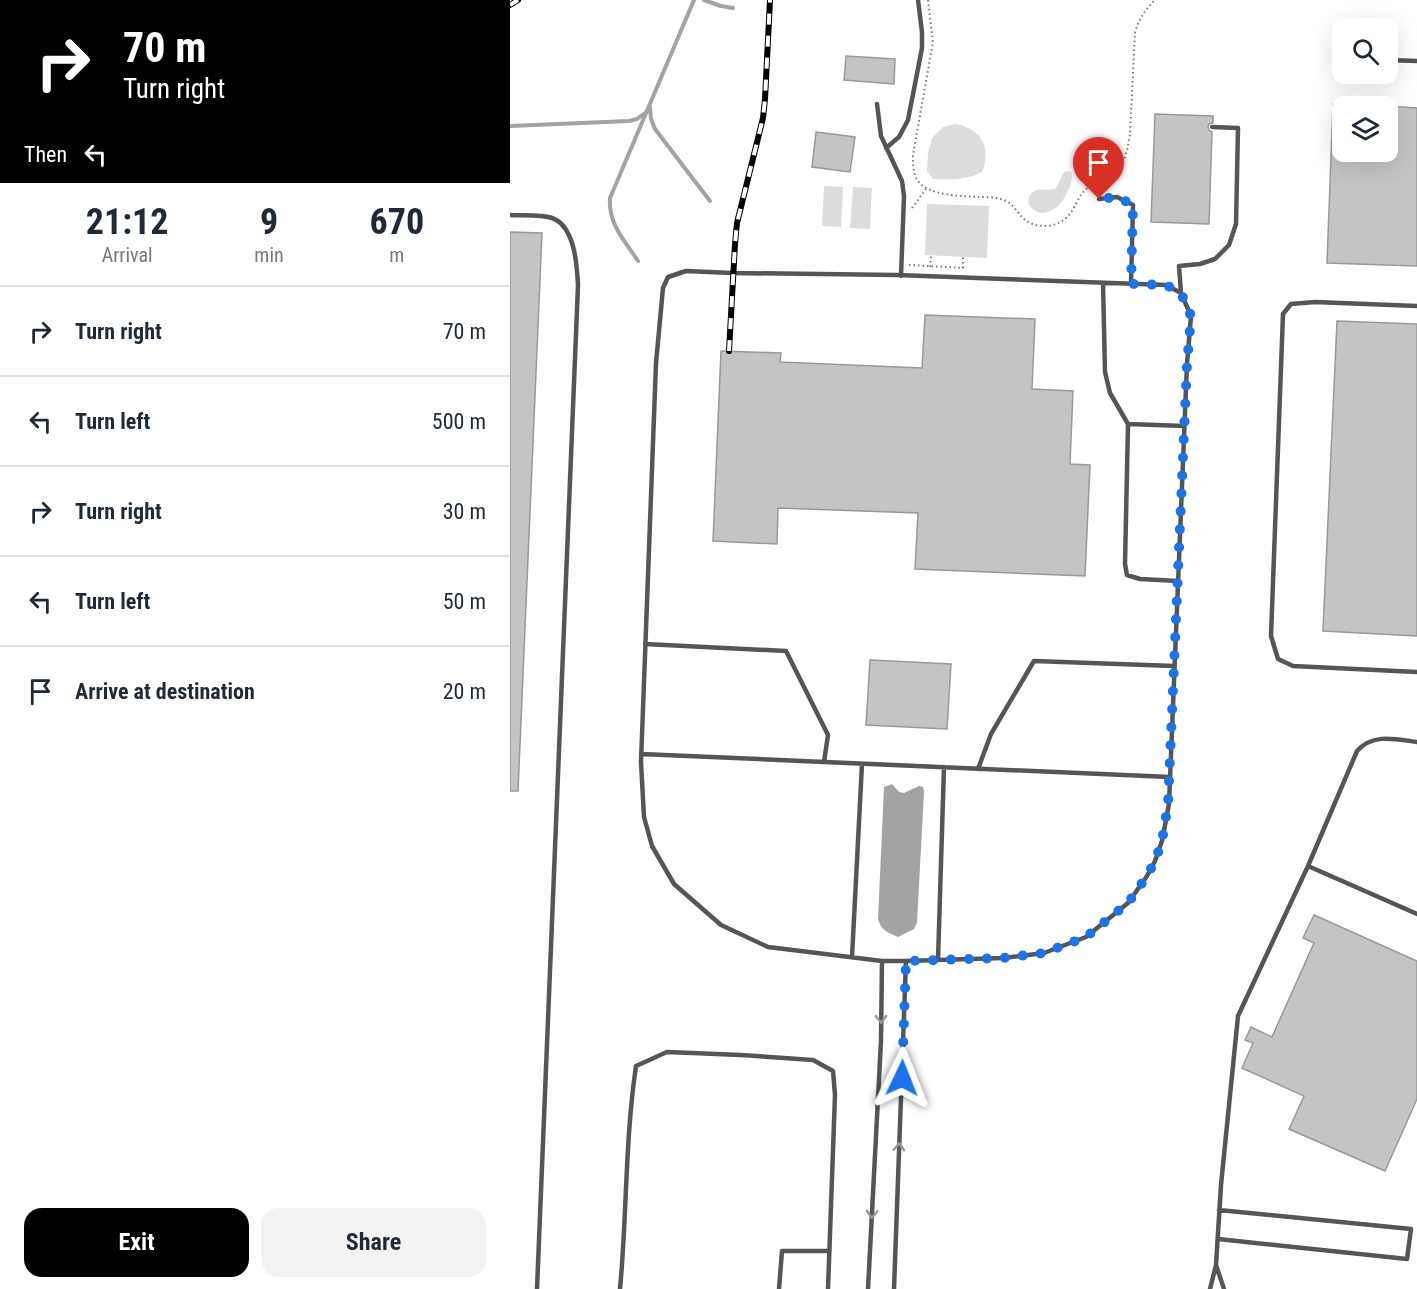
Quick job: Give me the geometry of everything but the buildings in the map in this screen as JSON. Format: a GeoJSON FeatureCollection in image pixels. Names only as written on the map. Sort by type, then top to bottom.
{"type":"FeatureCollection","features":[{"type":"Feature","properties":{"kind":"lane"},"geometry":{"type":"LineString","coordinates":[[886,148],[899,137],[908,120],[922,48],[918,0]]}},
{"type":"Feature","properties":{"kind":"lane"},"geometry":{"type":"LineString","coordinates":[[1398,60],[1417,61]]}},
{"type":"Feature","properties":{"kind":"lane"},"geometry":{"type":"LineString","coordinates":[[877,104],[881,136],[902,181],[904,196],[901,276]]}},
{"type":"Feature","properties":{"kind":"lane"},"geometry":{"type":"LineString","coordinates":[[1181,293],[1166,285],[901,276],[686,271],[668,277],[663,288],[656,363],[641,754],[644,817],[652,846],[674,884],[721,925],[768,947],[882,961],[1003,958],[1044,953],[1086,937],[1128,903],[1147,876],[1162,841],[1170,777],[1184,426],[1191,316],[1181,293],[1179,266],[1200,264],[1215,259],[1228,246],[1236,224],[1238,128],[1212,127]]}},
{"type":"Feature","properties":{"kind":"lane"},"geometry":{"type":"LineString","coordinates":[[1099,199],[1117,197],[1133,205],[1131,284]]}},
{"type":"Feature","properties":{"kind":"lane"},"geometry":{"type":"LineString","coordinates":[[510,215],[553,218],[561,224],[569,235],[576,258],[578,285],[537,1289]]}},
{"type":"Feature","properties":{"kind":"lane"},"geometry":{"type":"LineString","coordinates":[[1103,283],[1105,372],[1110,393],[1128,424],[1125,564],[1127,575],[1140,579],[1178,581]]}},
{"type":"Feature","properties":{"kind":"lane"},"geometry":{"type":"LineString","coordinates":[[1417,306],[1315,302],[1291,304],[1283,314],[1271,636],[1278,659],[1293,666],[1417,672]]}},
{"type":"Feature","properties":{"kind":"lane"},"geometry":{"type":"LineString","coordinates":[[1128,424],[1184,426]]}},
{"type":"Feature","properties":{"kind":"lane"},"geometry":{"type":"LineString","coordinates":[[645,644],[786,651],[828,735],[824,762]]}},
{"type":"Feature","properties":{"kind":"lane"},"geometry":{"type":"LineString","coordinates":[[978,769],[991,734],[1034,661],[1174,666]]}},
{"type":"Feature","properties":{"kind":"lane"},"geometry":{"type":"LineString","coordinates":[[1210,1289],[1216,1265],[1219,1210],[1238,1016],[1308,866],[1357,751],[1363,744],[1383,738],[1417,742]]}},
{"type":"Feature","properties":{"kind":"lane"},"geometry":{"type":"LineString","coordinates":[[641,754],[1170,777]]}},
{"type":"Feature","properties":{"kind":"lane"},"geometry":{"type":"LineString","coordinates":[[852,957],[862,764]]}},
{"type":"Feature","properties":{"kind":"lane"},"geometry":{"type":"LineString","coordinates":[[938,960],[944,767]]}},
{"type":"Feature","properties":{"kind":"lane"},"geometry":{"type":"LineString","coordinates":[[1308,866],[1417,914]]}},
{"type":"Feature","properties":{"kind":"lane"},"geometry":{"type":"LineString","coordinates":[[868,1289],[881,1041],[882,961]]}},
{"type":"Feature","properties":{"kind":"lane"},"geometry":{"type":"LineString","coordinates":[[894,1289],[906,961]]}},
{"type":"Feature","properties":{"kind":"lane"},"geometry":{"type":"LineString","coordinates":[[620,1289],[632,1096],[636,1066],[667,1052],[813,1060],[833,1071],[835,1095],[828,1289]]}},
{"type":"Feature","properties":{"kind":"lane"},"geometry":{"type":"LineString","coordinates":[[1218,1239],[1407,1259],[1411,1229],[1219,1210]]}},
{"type":"Feature","properties":{"kind":"lane"},"geometry":{"type":"LineString","coordinates":[[1410,1236],[1417,1238]]}},
{"type":"Feature","properties":{"kind":"lane"},"geometry":{"type":"LineString","coordinates":[[779,1289],[782,1251],[829,1251]]}},
{"type":"Feature","properties":{"kind":"lane"},"geometry":{"type":"LineString","coordinates":[[1216,1265],[1224,1289]]}},
{"type":"Feature","properties":{"kind":"path"},"geometry":{"type":"LineString","coordinates":[[928,0],[933,42],[913,155],[915,175],[926,188],[944,194],[995,197],[1007,201],[1024,220],[1036,225],[1056,224],[1066,218],[1087,188],[1098,182],[1111,182],[1121,168],[1130,134],[1135,32],[1139,20],[1155,0]]}},
{"type":"Feature","properties":{"kind":"path"},"geometry":{"type":"LineString","coordinates":[[912,207],[926,188]]}},
{"type":"Feature","properties":{"kind":"path"},"geometry":{"type":"LineString","coordinates":[[930,267],[931,256]]}},
{"type":"Feature","properties":{"kind":"path"},"geometry":{"type":"LineString","coordinates":[[909,266],[963,268],[963,257]]}},
{"type":"Feature","properties":{"kind":"shaded area"},"geometry":{"type":"Polygon","coordinates":[[[955,124],[972,130],[982,140],[986,155],[982,172],[958,179],[933,179],[927,171],[932,138],[943,127],[955,124]]]}},
{"type":"Feature","properties":{"kind":"shaded area"},"geometry":{"type":"Polygon","coordinates":[[[1064,172],[1072,173],[1071,185],[1061,203],[1045,213],[1037,212],[1032,208],[1029,198],[1033,192],[1056,188],[1064,172]]]}},
{"type":"Feature","properties":{"kind":"shaded area"},"geometry":{"type":"Polygon","coordinates":[[[824,186],[843,187],[841,227],[822,226],[824,186]]]}},
{"type":"Feature","properties":{"kind":"shaded area"},"geometry":{"type":"Polygon","coordinates":[[[853,187],[872,188],[870,229],[850,228],[853,187]]]}},
{"type":"Feature","properties":{"kind":"shaded area"},"geometry":{"type":"Polygon","coordinates":[[[927,204],[989,206],[987,258],[925,255],[927,204]]]}},
{"type":"Feature","properties":{"kind":"shaded area"},"geometry":{"type":"Polygon","coordinates":[[[892,784],[899,792],[904,793],[919,786],[923,787],[924,792],[917,923],[914,929],[898,937],[885,931],[878,919],[884,787],[892,784]]]}},
{"type":"Feature","properties":{"kind":"waterway"},"geometry":{"type":"LineString","coordinates":[[638,261],[615,224],[610,198],[694,0]]}},
{"type":"Feature","properties":{"kind":"waterway"},"geometry":{"type":"LineString","coordinates":[[704,0],[733,8]]}},
{"type":"Feature","properties":{"kind":"waterway"},"geometry":{"type":"LineString","coordinates":[[650,107],[655,129],[710,201]]}},
{"type":"Feature","properties":{"kind":"waterway"},"geometry":{"type":"LineString","coordinates":[[510,126],[629,121],[645,113]]}},
{"type":"Feature","properties":{"kind":"railway"},"geometry":{"type":"LineString","coordinates":[[510,5],[518,0]]}},
{"type":"Feature","properties":{"kind":"railway"},"geometry":{"type":"LineString","coordinates":[[729,351],[737,223],[763,118],[770,0]]}},
{"type":"Feature","properties":{"kind":"route"},"geometry":{"type":"LineString","coordinates":[[902,1078],[906,961],[1003,958],[1044,953],[1086,937],[1128,903],[1147,876],[1162,841],[1168,804],[1191,316],[1181,293],[1166,285],[1131,284],[1133,205],[1117,197],[1099,199]]}}]}
